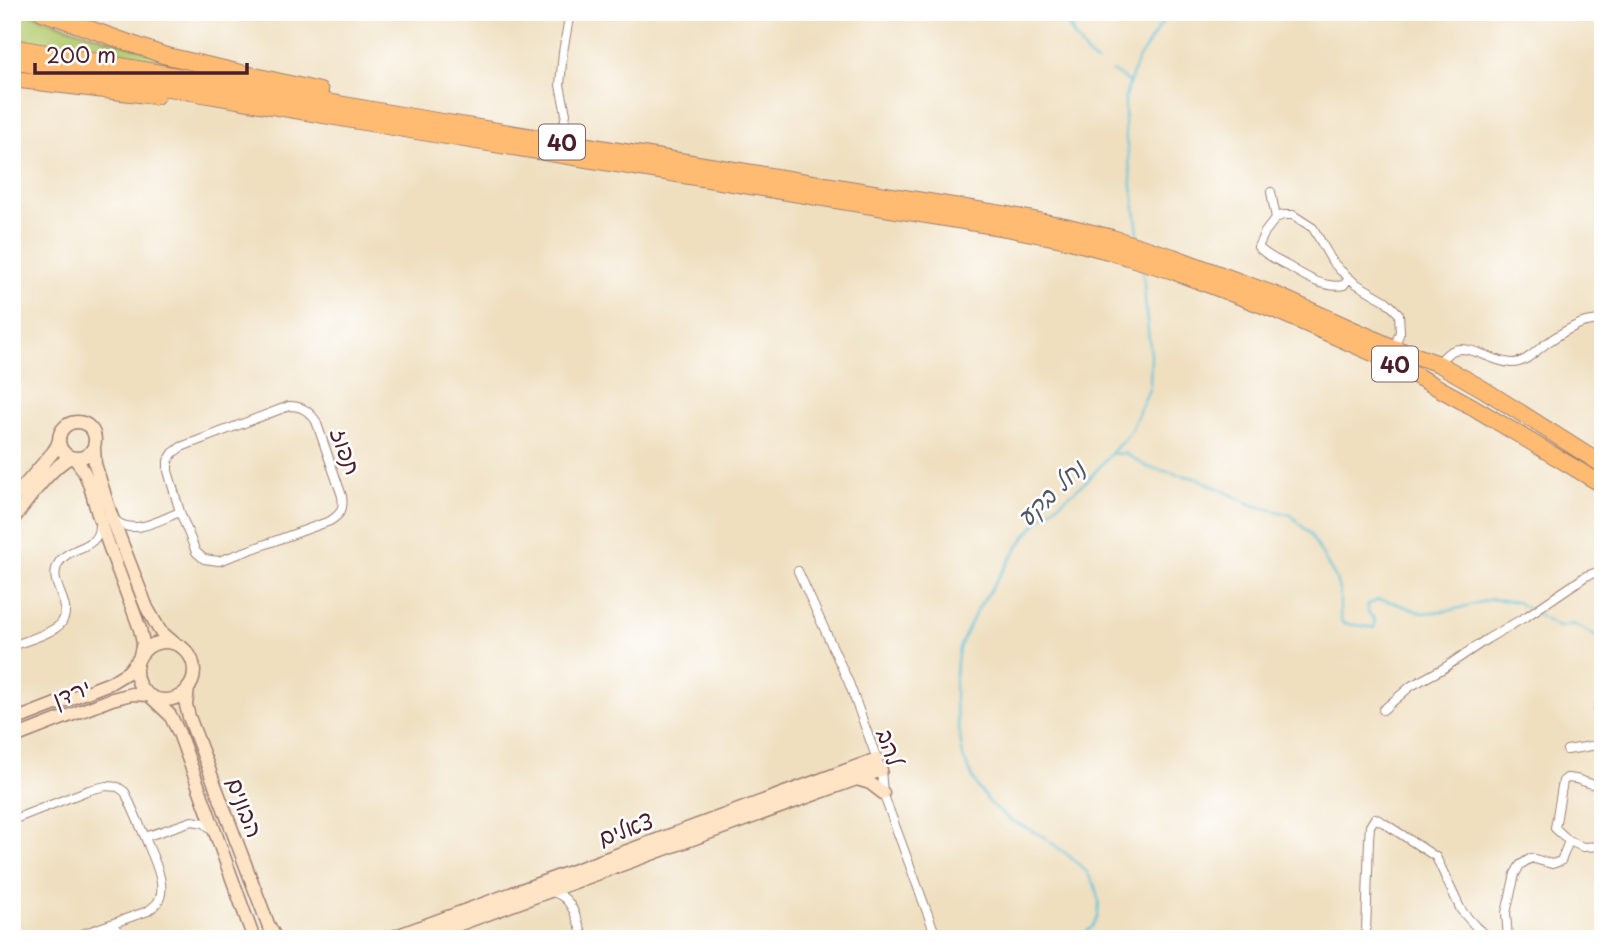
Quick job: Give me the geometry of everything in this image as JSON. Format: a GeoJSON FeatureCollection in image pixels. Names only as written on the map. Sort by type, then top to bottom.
{"type":"FeatureCollection","features":[{"type":"Feature","properties":{"kind":"highway"},"geometry":{"type":"LineString","coordinates":[[42,12],[163,55],[510,133]]}},
{"type":"Feature","properties":{"kind":"highway","name":"40"},"geometry":{"type":"LineString","coordinates":[[12,47],[1065,226],[1110,244],[1278,296],[1394,348],[1439,363],[1603,466]]}},
{"type":"Feature","properties":{"kind":"highway","name":"40"},"geometry":{"type":"LineString","coordinates":[[12,61],[1062,239],[1110,244]]}},
{"type":"Feature","properties":{"kind":"highway"},"geometry":{"type":"LineString","coordinates":[[12,79],[348,119]]}},
{"type":"Feature","properties":{"kind":"highway","name":"40"},"geometry":{"type":"LineString","coordinates":[[1173,264],[1382,357],[1473,407],[1603,485]]}},
{"type":"Feature","properties":{"kind":"street"},"geometry":{"type":"LineString","coordinates":[[560,141],[566,114],[561,85],[570,12]]}},
{"type":"Feature","properties":{"kind":"street"},"geometry":{"type":"LineString","coordinates":[[1271,192],[1276,218]]}},
{"type":"Feature","properties":{"kind":"street"},"geometry":{"type":"LineString","coordinates":[[1349,278],[1344,285],[1329,285],[1298,274],[1272,259],[1258,247],[1265,232],[1276,218],[1283,215],[1293,215],[1313,228],[1332,261],[1349,278],[1386,301],[1399,314],[1400,332],[1394,348]]}},
{"type":"Feature","properties":{"kind":"street"},"geometry":{"type":"LineString","coordinates":[[1439,363],[1443,356],[1468,349],[1515,363],[1534,355],[1553,338],[1582,323],[1603,319]]}},
{"type":"Feature","properties":{"kind":"street","name":"תפוז"},"geometry":{"type":"LineString","coordinates":[[298,406],[311,414],[316,421],[344,507],[339,515],[330,521],[219,561],[204,559],[196,552],[180,512],[168,471],[168,461],[173,453],[181,447],[283,407],[298,406]]}},
{"type":"Feature","properties":{"kind":"street"},"geometry":{"type":"LineString","coordinates":[[12,500],[53,452],[65,427],[79,422],[92,429],[95,438],[95,464],[111,515],[120,558],[143,643],[136,668],[137,681],[149,696],[161,700],[173,699],[183,694],[194,675],[192,662],[184,649],[160,631],[151,617],[120,558],[98,514],[82,467],[62,451],[59,440]]}},
{"type":"Feature","properties":{"kind":"street"},"geometry":{"type":"LineString","coordinates":[[12,521],[48,475],[64,461],[88,455],[93,448]]}},
{"type":"Feature","properties":{"kind":"street"},"geometry":{"type":"LineString","coordinates":[[48,475],[67,469],[75,471],[87,480]]}},
{"type":"Feature","properties":{"kind":"street"},"geometry":{"type":"LineString","coordinates":[[111,515],[122,526],[134,529],[180,512]]}},
{"type":"Feature","properties":{"kind":"street"},"geometry":{"type":"LineString","coordinates":[[12,646],[56,629],[62,621],[66,611],[55,580],[55,572],[59,561],[94,540],[99,532],[98,514]]}},
{"type":"Feature","properties":{"kind":"street"},"geometry":{"type":"LineString","coordinates":[[120,558],[134,529]]}},
{"type":"Feature","properties":{"kind":"street"},"geometry":{"type":"LineString","coordinates":[[85,546],[104,548],[120,558]]}},
{"type":"Feature","properties":{"kind":"street"},"geometry":{"type":"LineString","coordinates":[[1383,710],[1411,686],[1527,616],[1586,576],[1603,570]]}},
{"type":"Feature","properties":{"kind":"street","name":"להב"},"geometry":{"type":"LineString","coordinates":[[798,571],[849,682],[879,765],[883,793],[937,939]]}},
{"type":"Feature","properties":{"kind":"street"},"geometry":{"type":"LineString","coordinates":[[139,658],[156,643],[174,643]]}},
{"type":"Feature","properties":{"kind":"street","name":"ירדן"},"geometry":{"type":"LineString","coordinates":[[12,721],[110,683],[128,672],[139,658]]}},
{"type":"Feature","properties":{"kind":"street","name":"הבונים"},"geometry":{"type":"LineString","coordinates":[[188,688],[186,705],[189,717],[276,939]]}},
{"type":"Feature","properties":{"kind":"street","name":"ירדן"},"geometry":{"type":"LineString","coordinates":[[12,738],[112,699],[132,694],[149,696]]}},
{"type":"Feature","properties":{"kind":"street"},"geometry":{"type":"LineString","coordinates":[[1603,695],[1599,701],[1598,724],[1603,768],[1600,788],[1576,779],[1567,778],[1563,781],[1555,828],[1569,841],[1583,847],[1603,846]]}},
{"type":"Feature","properties":{"kind":"street","name":"הבונים"},"geometry":{"type":"LineString","coordinates":[[149,696],[170,715],[179,733],[254,939]]}},
{"type":"Feature","properties":{"kind":"street"},"geometry":{"type":"LineString","coordinates":[[1567,750],[1602,744]]}},
{"type":"Feature","properties":{"kind":"street","name":"צאלים"},"geometry":{"type":"LineString","coordinates":[[422,938],[857,779],[879,765]]}},
{"type":"Feature","properties":{"kind":"street","name":"צאלים"},"geometry":{"type":"LineString","coordinates":[[388,939],[879,765]]}},
{"type":"Feature","properties":{"kind":"street"},"geometry":{"type":"LineString","coordinates":[[857,779],[870,783],[883,793]]}},
{"type":"Feature","properties":{"kind":"street"},"geometry":{"type":"LineString","coordinates":[[12,820],[89,790],[106,786],[118,787],[125,792],[162,882],[158,903],[148,911],[68,939]]}},
{"type":"Feature","properties":{"kind":"street"},"geometry":{"type":"LineString","coordinates":[[192,821],[200,811],[203,799]]}},
{"type":"Feature","properties":{"kind":"street"},"geometry":{"type":"LineString","coordinates":[[1363,939],[1366,932],[1370,825],[1374,818],[1436,857],[1461,910],[1491,939]]}},
{"type":"Feature","properties":{"kind":"street"},"geometry":{"type":"LineString","coordinates":[[145,837],[192,821],[204,822],[216,834]]}},
{"type":"Feature","properties":{"kind":"street"},"geometry":{"type":"LineString","coordinates":[[1508,939],[1506,913],[1520,865],[1531,858],[1552,864],[1561,861],[1569,841]]}},
{"type":"Feature","properties":{"kind":"street"},"geometry":{"type":"LineString","coordinates":[[580,879],[572,888],[570,902],[584,939]]}},
{"type":"Feature","properties":{"kind":"street"},"geometry":{"type":"LineString","coordinates":[[544,893],[559,893],[570,902]]}},
{"type":"Feature","properties":{"kind":"street"},"geometry":{"type":"LineString","coordinates":[[114,923],[120,939]]}},
{"type":"Feature","properties":{"kind":"green space"},"geometry":{"type":"Polygon","coordinates":[[[12,12],[26,12],[77,30],[241,78],[12,38],[12,12]]]}},
{"type":"Feature","properties":{"kind":"waterway"},"geometry":{"type":"LineString","coordinates":[[1061,12],[1081,47],[1098,63]]}},
{"type":"Feature","properties":{"kind":"waterway"},"geometry":{"type":"LineString","coordinates":[[1070,12],[1073,32]]}},
{"type":"Feature","properties":{"kind":"waterway","name":"נחל בקע"},"geometry":{"type":"LineString","coordinates":[[1139,240],[1125,131],[1125,97],[1137,61],[1169,12]]}},
{"type":"Feature","properties":{"kind":"waterway"},"geometry":{"type":"LineString","coordinates":[[1112,71],[1129,82]]}},
{"type":"Feature","properties":{"kind":"waterway","name":"נחל בקע"},"geometry":{"type":"LineString","coordinates":[[1078,939],[1092,927],[1098,916],[1099,902],[1095,886],[1086,871],[1068,855],[1041,835],[1010,820],[991,804],[978,788],[963,757],[955,703],[955,676],[959,648],[976,612],[1024,538],[1043,516],[1088,480],[1130,432],[1150,387],[1151,355],[1143,270]]}},
{"type":"Feature","properties":{"kind":"waterway"},"geometry":{"type":"LineString","coordinates":[[1114,454],[1125,453],[1147,467],[1199,479],[1253,505],[1291,515],[1310,534],[1336,579],[1342,623],[1374,628],[1375,620],[1368,612],[1367,605],[1378,600],[1422,613],[1452,610],[1492,599],[1517,602],[1528,609]]}},
{"type":"Feature","properties":{"kind":"waterway"},"geometry":{"type":"LineString","coordinates":[[1536,614],[1558,627],[1573,624],[1603,642]]}}]}
